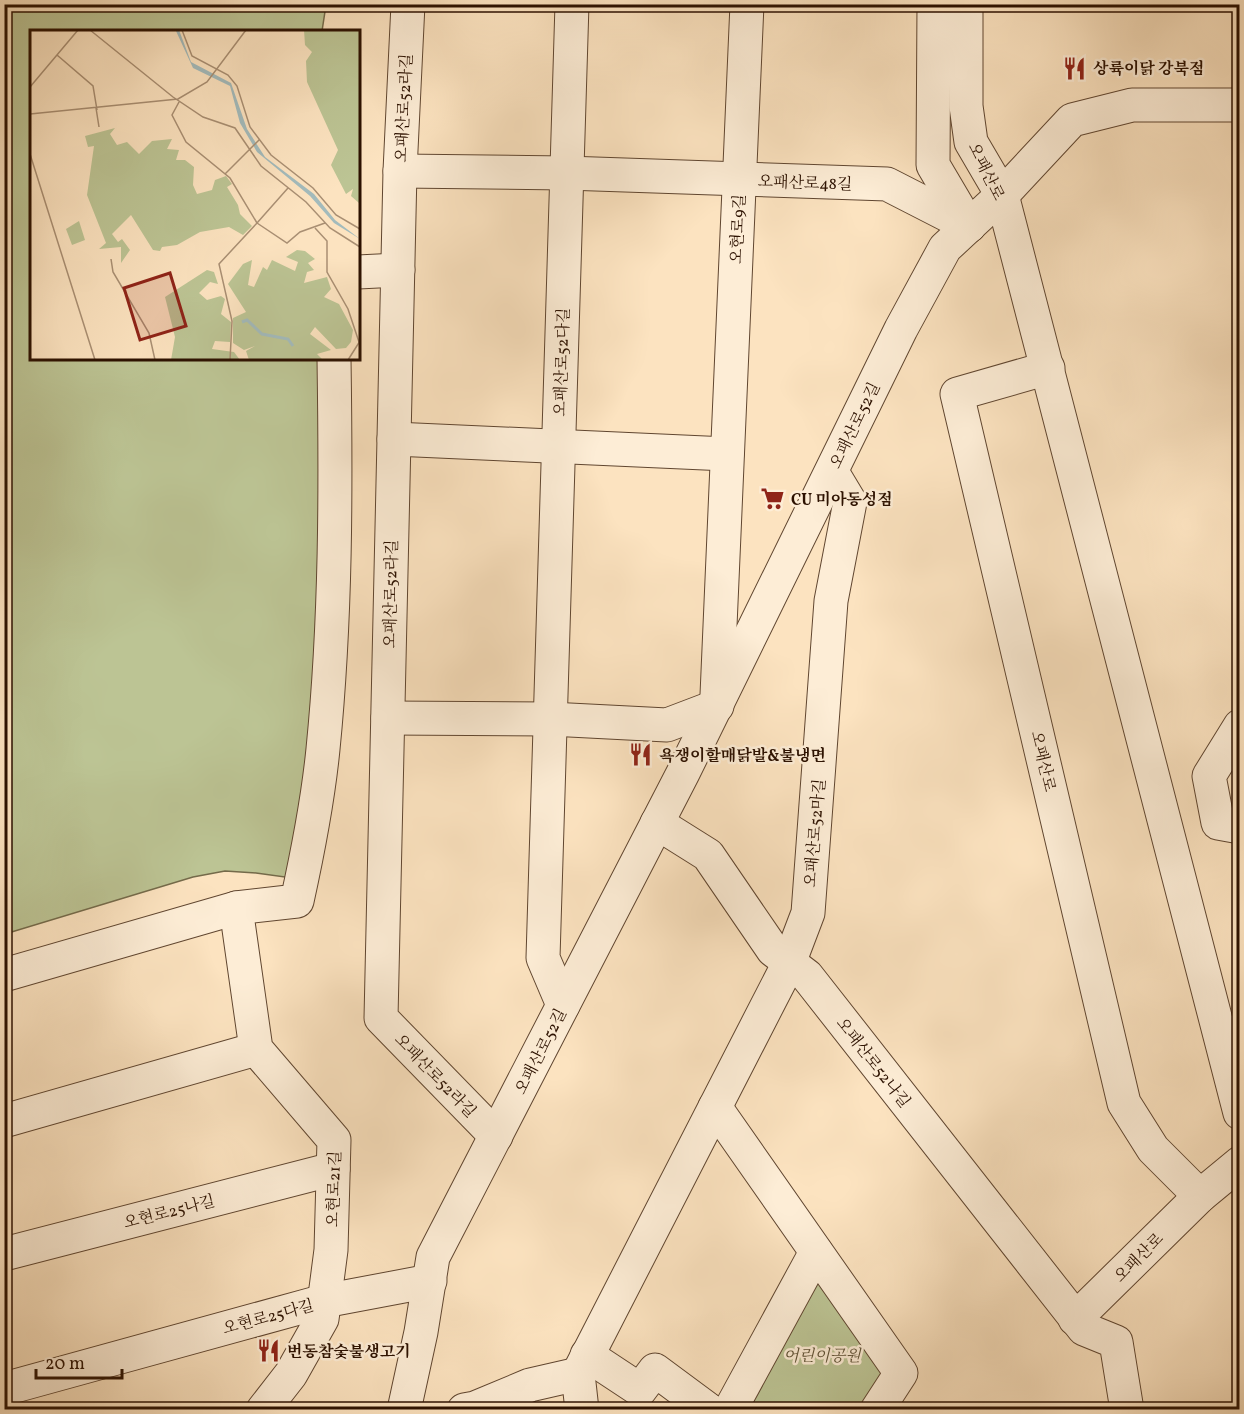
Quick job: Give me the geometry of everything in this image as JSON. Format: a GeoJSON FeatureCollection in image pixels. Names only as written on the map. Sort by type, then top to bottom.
{"type":"FeatureCollection","features":[{"type":"Feature","properties":{"kind":"street","name":"오패산로52라길"},"geometry":{"type":"LineString","coordinates":[[408,4],[400,171],[381,1018],[496,1136]]}},
{"type":"Feature","properties":{"kind":"street","name":"오패산로52다길"},"geometry":{"type":"LineString","coordinates":[[563,1005],[543,958],[572,4]]}},
{"type":"Feature","properties":{"kind":"street","name":"오현로9길"},"geometry":{"type":"LineString","coordinates":[[717,706],[747,4]]}},
{"type":"Feature","properties":{"kind":"street"},"geometry":{"type":"LineString","coordinates":[[934,4],[933,165],[969,226]]}},
{"type":"Feature","properties":{"kind":"street","name":"오패산로"},"geometry":{"type":"LineString","coordinates":[[966,4],[966,106],[971,141],[1002,195],[1239,1113]]}},
{"type":"Feature","properties":{"kind":"street","name":"오패산로52길"},"geometry":{"type":"LineString","coordinates":[[404,1410],[422,1332],[434,1257],[717,706],[902,329],[945,248],[1002,195],[1072,120],[1132,105],[1239,105]]}},
{"type":"Feature","properties":{"kind":"street","name":"오패산로48길"},"geometry":{"type":"LineString","coordinates":[[400,171],[566,173],[887,184],[969,226]]}},
{"type":"Feature","properties":{"kind":"street"},"geometry":{"type":"LineString","coordinates":[[360,272],[398,270]]}},
{"type":"Feature","properties":{"kind":"street"},"geometry":{"type":"LineString","coordinates":[[4,975],[236,908],[297,902],[311,835],[323,750],[332,632],[336,484],[334,360]]}},
{"type":"Feature","properties":{"kind":"street","name":"오패산로"},"geometry":{"type":"LineString","coordinates":[[1048,368],[957,394],[1124,1102],[1153,1149],[1200,1196]]}},
{"type":"Feature","properties":{"kind":"street"},"geometry":{"type":"LineString","coordinates":[[394,439],[727,454]]}},
{"type":"Feature","properties":{"kind":"street","name":"오패산로52마길"},"geometry":{"type":"LineString","coordinates":[[583,1365],[789,963],[808,914],[831,601],[850,502],[832,472]]}},
{"type":"Feature","properties":{"kind":"street"},"geometry":{"type":"LineString","coordinates":[[387,718],[550,719],[667,725],[717,706]]}},
{"type":"Feature","properties":{"kind":"street"},"geometry":{"type":"LineString","coordinates":[[1239,726],[1209,776],[1218,823],[1239,827]]}},
{"type":"Feature","properties":{"kind":"street","name":"오패산로52나길"},"geometry":{"type":"LineString","coordinates":[[657,823],[708,855],[773,950],[807,976],[1083,1329],[1116,1342],[1127,1410]]}},
{"type":"Feature","properties":{"kind":"street"},"geometry":{"type":"LineString","coordinates":[[4,1121],[256,1049],[236,908]]}},
{"type":"Feature","properties":{"kind":"street","name":"오현로21길"},"geometry":{"type":"LineString","coordinates":[[256,1049],[334,1140],[330,1250],[322,1319],[291,1374],[262,1410]]}},
{"type":"Feature","properties":{"kind":"street"},"geometry":{"type":"LineString","coordinates":[[715,1107],[901,1373],[877,1410]]}},
{"type":"Feature","properties":{"kind":"street","name":"오패산로"},"geometry":{"type":"LineString","coordinates":[[1075,1319],[1200,1196],[1239,1163]]}},
{"type":"Feature","properties":{"kind":"street","name":"오현로25나길"},"geometry":{"type":"LineString","coordinates":[[4,1254],[333,1169]]}},
{"type":"Feature","properties":{"kind":"street"},"geometry":{"type":"LineString","coordinates":[[730,1410],[816,1252]]}},
{"type":"Feature","properties":{"kind":"street","name":"오현로25다길"},"geometry":{"type":"LineString","coordinates":[[4,1389],[324,1300],[429,1281]]}},
{"type":"Feature","properties":{"kind":"street"},"geometry":{"type":"LineString","coordinates":[[471,1409],[583,1365],[640,1390],[656,1370],[709,1410]]}},
{"type":"Feature","properties":{"kind":"street"},"geometry":{"type":"LineString","coordinates":[[582,1410],[583,1365]]}},
{"type":"Feature","properties":{"kind":"green space"},"geometry":{"type":"Polygon","coordinates":[[[5,5],[326,5],[322,30],[30,30],[30,360],[334,360],[333,561],[292,878],[225,871],[193,877],[5,934],[5,5]]]}},
{"type":"Feature","properties":{"kind":"green space","name":"어린이공원"},"geometry":{"type":"Polygon","coordinates":[[[816,1252],[900,1371],[876,1409],[740,1410],[816,1252]]]}},
{"type":"Feature","properties":{"kind":"place","name":"상륙이닭 강북점"},"geometry":{"type":"Point","coordinates":[1075,68]}},
{"type":"Feature","properties":{"kind":"place","name":"CU 미아동성점"},"geometry":{"type":"Point","coordinates":[773,499]}},
{"type":"Feature","properties":{"kind":"place","name":"욕쟁이할매닭발&불냉면"},"geometry":{"type":"Point","coordinates":[641,755]}},
{"type":"Feature","properties":{"kind":"place","name":"번동참숯불생고기"},"geometry":{"type":"Point","coordinates":[269,1351]}}]}
